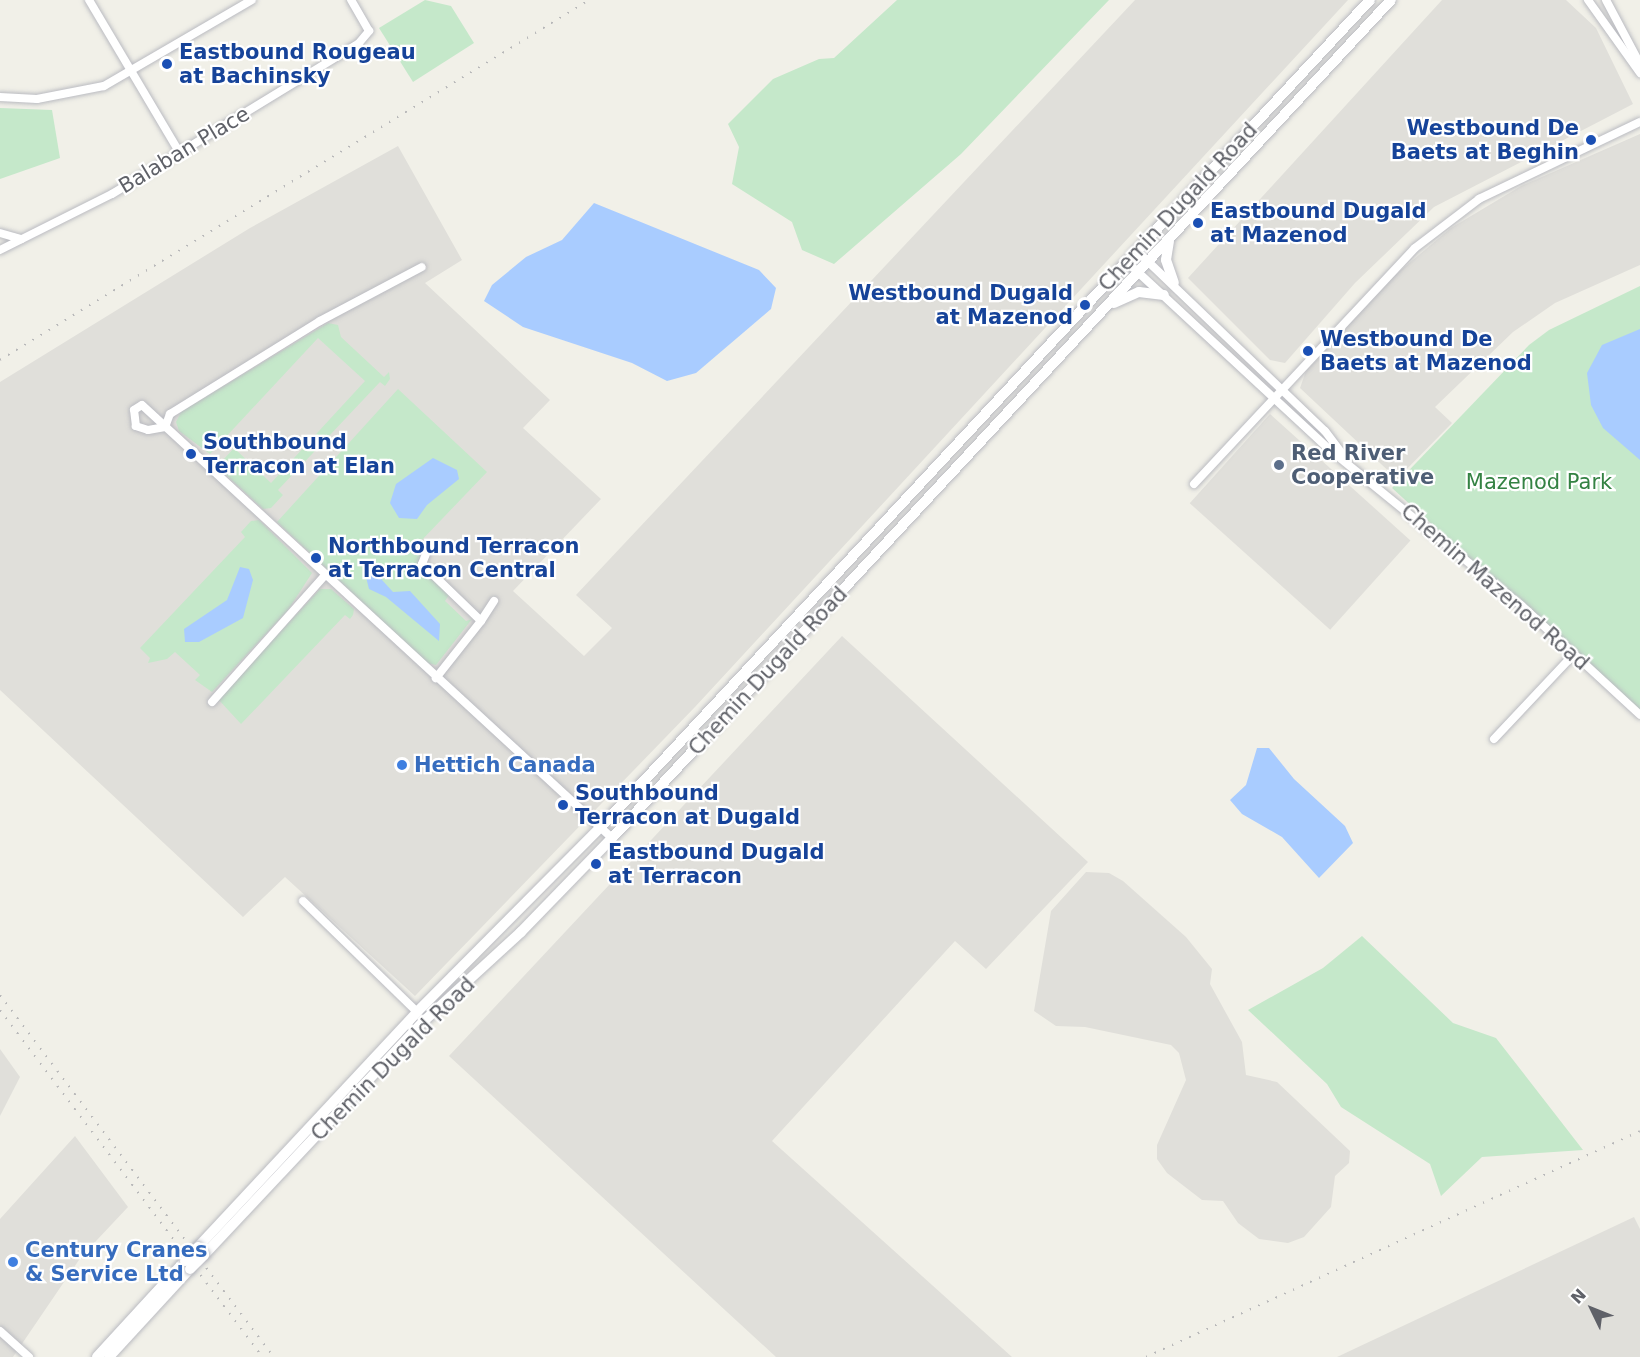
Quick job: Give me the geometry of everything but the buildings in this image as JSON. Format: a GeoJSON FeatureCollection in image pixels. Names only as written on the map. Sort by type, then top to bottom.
{"type":"FeatureCollection","features":[{"type":"Feature","properties":{"kind":"main road","name":"Chemin Dugald Road"},"geometry":{"type":"LineString","coordinates":[[96,1357],[188,1265],[417,1012],[601,827],[1370,0]]}},
{"type":"Feature","properties":{"kind":"main road","name":"Chemin Dugald Road"},"geometry":{"type":"LineString","coordinates":[[201,1251],[425,1020],[522,932],[612,838],[1391,0]]}},
{"type":"Feature","properties":{"kind":"main road"},"geometry":{"type":"LineString","coordinates":[[1171,237],[1166,260],[1174,283]]}},
{"type":"Feature","properties":{"kind":"main road"},"geometry":{"type":"LineString","coordinates":[[1103,309],[1139,292],[1164,295]]}},
{"type":"Feature","properties":{"kind":"main road","name":"Chemin Dugald Road"},"geometry":{"type":"LineString","coordinates":[[109,1357],[188,1265]]}},
{"type":"Feature","properties":{"kind":"street"},"geometry":{"type":"LineString","coordinates":[[89,0],[180,153]]}},
{"type":"Feature","properties":{"kind":"street"},"geometry":{"type":"LineString","coordinates":[[0,97],[75,95],[131,73],[252,0]]}},
{"type":"Feature","properties":{"kind":"street","name":"Balaban Place"},"geometry":{"type":"LineString","coordinates":[[0,250],[112,194],[360,44],[369,31],[351,0]]}},
{"type":"Feature","properties":{"kind":"street"},"geometry":{"type":"LineString","coordinates":[[1588,0],[1601,15],[1640,73]]}},
{"type":"Feature","properties":{"kind":"street"},"geometry":{"type":"LineString","coordinates":[[1601,15],[1608,4],[1619,0]]}},
{"type":"Feature","properties":{"kind":"street"},"geometry":{"type":"LineString","coordinates":[[1608,4],[1640,64]]}},
{"type":"Feature","properties":{"kind":"street"},"geometry":{"type":"LineString","coordinates":[[1194,484],[1385,277],[1472,204],[1640,122]]}},
{"type":"Feature","properties":{"kind":"street"},"geometry":{"type":"LineString","coordinates":[[0,233],[21,239]]}},
{"type":"Feature","properties":{"kind":"street","name":"Chemin Mazenod Road"},"geometry":{"type":"LineString","coordinates":[[1137,251],[1174,283],[1338,444],[1348,461]]}},
{"type":"Feature","properties":{"kind":"street","name":"Chemin Mazenod Road"},"geometry":{"type":"LineString","coordinates":[[1126,262],[1273,399],[1574,654],[1640,715]]}},
{"type":"Feature","properties":{"kind":"street"},"geometry":{"type":"LineString","coordinates":[[422,267],[320,321],[170,414],[165,426],[612,838]]}},
{"type":"Feature","properties":{"kind":"street"},"geometry":{"type":"LineString","coordinates":[[426,554],[422,564],[481,621]]}},
{"type":"Feature","properties":{"kind":"street"},"geometry":{"type":"LineString","coordinates":[[212,702],[325,575]]}},
{"type":"Feature","properties":{"kind":"street"},"geometry":{"type":"LineString","coordinates":[[436,678],[481,621],[494,600]]}},
{"type":"Feature","properties":{"kind":"street"},"geometry":{"type":"LineString","coordinates":[[1494,738],[1574,654]]}},
{"type":"Feature","properties":{"kind":"street"},"geometry":{"type":"LineString","coordinates":[[303,902],[417,1012]]}},
{"type":"Feature","properties":{"kind":"street"},"geometry":{"type":"LineString","coordinates":[[0,1330],[29,1357]]}},
{"type":"Feature","properties":{"kind":"shaded area"},"geometry":{"type":"Polygon","coordinates":[[[1135,0],[1348,0],[695,707],[415,996],[285,877],[243,917],[0,690],[0,382],[250,228],[398,146],[462,260],[425,283],[550,400],[523,428],[601,499],[513,591],[584,656],[612,628],[576,595],[1135,0]]]}},
{"type":"Feature","properties":{"kind":"shaded area"},"geometry":{"type":"Polygon","coordinates":[[[1442,0],[1566,0],[1596,28],[1633,104],[1434,207],[1355,283],[1285,363],[1270,360],[1188,278],[1442,0]]]}},
{"type":"Feature","properties":{"kind":"shaded area"},"geometry":{"type":"Polygon","coordinates":[[[1640,134],[1640,265],[1555,303],[1513,332],[1435,407],[1452,423],[1397,479],[1300,388],[1306,371],[1388,281],[1451,228],[1521,186],[1640,134]]]}},
{"type":"Feature","properties":{"kind":"shaded area"},"geometry":{"type":"Polygon","coordinates":[[[1270,414],[1410,540],[1330,630],[1190,503],[1270,414]]]}},
{"type":"Feature","properties":{"kind":"shaded area"},"geometry":{"type":"Polygon","coordinates":[[[842,636],[1088,862],[986,969],[955,941],[772,1141],[1012,1357],[776,1357],[449,1056],[842,636]]]}},
{"type":"Feature","properties":{"kind":"shaded area"},"geometry":{"type":"Polygon","coordinates":[[[1086,872],[1109,873],[1123,881],[1186,937],[1212,969],[1210,984],[1242,1042],[1246,1075],[1277,1082],[1350,1151],[1349,1163],[1335,1176],[1331,1207],[1304,1237],[1288,1243],[1259,1239],[1238,1223],[1223,1201],[1202,1200],[1167,1173],[1157,1159],[1157,1145],[1186,1080],[1179,1053],[1171,1045],[1085,1027],[1056,1026],[1034,1011],[1051,911],[1086,872]]]}},
{"type":"Feature","properties":{"kind":"shaded area"},"geometry":{"type":"Polygon","coordinates":[[[0,1049],[20,1077],[0,1116],[0,1049]]]}},
{"type":"Feature","properties":{"kind":"shaded area"},"geometry":{"type":"Polygon","coordinates":[[[75,1136],[128,1207],[81,1257],[13,1357],[0,1357],[0,1219],[75,1136]]]}},
{"type":"Feature","properties":{"kind":"shaded area"},"geometry":{"type":"Polygon","coordinates":[[[1634,1217],[1640,1229],[1640,1357],[1337,1357],[1634,1217]]]}},
{"type":"Feature","properties":{"kind":"green space"},"geometry":{"type":"Polygon","coordinates":[[[425,0],[451,6],[474,43],[413,82],[379,28],[425,0]]]}},
{"type":"Feature","properties":{"kind":"green space"},"geometry":{"type":"Polygon","coordinates":[[[897,0],[1109,0],[961,154],[834,264],[802,250],[792,222],[732,184],[739,147],[728,124],[773,79],[819,59],[834,58],[897,0]]]}},
{"type":"Feature","properties":{"kind":"green space"},"geometry":{"type":"Polygon","coordinates":[[[0,108],[52,110],[60,158],[0,179],[0,108]]]}},
{"type":"Feature","properties":{"kind":"green space","name":"Mazenod Park"},"geometry":{"type":"Polygon","coordinates":[[[1640,286],[1640,714],[1392,488],[1529,345],[1549,330],[1640,286]]]}},
{"type":"Feature","properties":{"kind":"green space"},"geometry":{"type":"Polygon","coordinates":[[[328,323],[338,325],[341,337],[384,377],[389,372],[390,379],[385,386],[380,382],[278,490],[283,495],[271,508],[263,509],[224,473],[223,460],[234,448],[271,483],[365,381],[318,338],[210,454],[179,431],[176,422],[181,412],[328,323]]]}},
{"type":"Feature","properties":{"kind":"green space"},"geometry":{"type":"Polygon","coordinates":[[[398,389],[487,472],[420,542],[420,564],[449,595],[445,601],[466,621],[472,619],[436,665],[427,663],[277,522],[398,389]]]}},
{"type":"Feature","properties":{"kind":"green space"},"geometry":{"type":"Polygon","coordinates":[[[259,520],[312,573],[288,610],[212,692],[195,680],[200,675],[175,652],[167,659],[148,663],[150,658],[140,648],[245,537],[241,532],[251,521],[259,520]]]}},
{"type":"Feature","properties":{"kind":"green space"},"geometry":{"type":"Polygon","coordinates":[[[320,589],[331,589],[354,609],[353,615],[350,619],[345,615],[241,724],[218,699],[320,589]]]}},
{"type":"Feature","properties":{"kind":"green space"},"geometry":{"type":"Polygon","coordinates":[[[1362,936],[1453,1023],[1496,1038],[1583,1150],[1482,1157],[1441,1196],[1430,1164],[1341,1107],[1327,1084],[1248,1010],[1323,968],[1362,936]]]}},
{"type":"Feature","properties":{"kind":"water"},"geometry":{"type":"Polygon","coordinates":[[[594,203],[759,270],[776,288],[771,309],[696,373],[667,381],[632,363],[523,327],[484,301],[492,285],[526,257],[562,240],[594,203]]]}},
{"type":"Feature","properties":{"kind":"water"},"geometry":{"type":"Polygon","coordinates":[[[1640,329],[1640,460],[1603,428],[1591,405],[1587,373],[1602,345],[1640,329]]]}},
{"type":"Feature","properties":{"kind":"water"},"geometry":{"type":"Polygon","coordinates":[[[433,458],[457,470],[459,479],[427,505],[417,519],[399,518],[390,503],[396,484],[433,458]]]}},
{"type":"Feature","properties":{"kind":"water"},"geometry":{"type":"Polygon","coordinates":[[[240,567],[249,569],[253,580],[243,618],[199,642],[185,642],[184,629],[227,600],[240,567]]]}},
{"type":"Feature","properties":{"kind":"water"},"geometry":{"type":"Polygon","coordinates":[[[372,569],[393,592],[410,591],[440,624],[439,641],[386,597],[369,589],[365,573],[372,569]]]}},
{"type":"Feature","properties":{"kind":"water"},"geometry":{"type":"Polygon","coordinates":[[[1257,748],[1269,748],[1294,779],[1345,826],[1353,843],[1319,878],[1282,837],[1242,814],[1230,800],[1246,785],[1257,748]]]}},
{"type":"Feature","properties":{"kind":"railway"},"geometry":{"type":"LineString","coordinates":[[0,360],[589,0]]}},
{"type":"Feature","properties":{"kind":"railway"},"geometry":{"type":"LineString","coordinates":[[0,995],[274,1357]]}},
{"type":"Feature","properties":{"kind":"railway"},"geometry":{"type":"LineString","coordinates":[[0,1010],[262,1357]]}},
{"type":"Feature","properties":{"kind":"railway"},"geometry":{"type":"LineString","coordinates":[[1146,1357],[1640,1131]]}},
{"type":"Feature","properties":{"kind":"place","name":"Eastbound Rougeau at Bachinsky"},"geometry":{"type":"Point","coordinates":[167,64]}},
{"type":"Feature","properties":{"kind":"place","name":"Westbound De Baets at Beghin"},"geometry":{"type":"Point","coordinates":[1591,140]}},
{"type":"Feature","properties":{"kind":"place","name":"Eastbound Dugald at Mazenod"},"geometry":{"type":"Point","coordinates":[1198,223]}},
{"type":"Feature","properties":{"kind":"place","name":"Westbound Dugald at Mazenod"},"geometry":{"type":"Point","coordinates":[1085,305]}},
{"type":"Feature","properties":{"kind":"place","name":"Westbound De Baets at Mazenod"},"geometry":{"type":"Point","coordinates":[1308,351]}},
{"type":"Feature","properties":{"kind":"place","name":"Southbound Terracon at Elan"},"geometry":{"type":"Point","coordinates":[191,454]}},
{"type":"Feature","properties":{"kind":"place","name":"Red River Cooperative"},"geometry":{"type":"Point","coordinates":[1279,465]}},
{"type":"Feature","properties":{"kind":"place","name":"Northbound Terracon at Terracon Central"},"geometry":{"type":"Point","coordinates":[316,558]}},
{"type":"Feature","properties":{"kind":"place","name":"Hettich Canada"},"geometry":{"type":"Point","coordinates":[402,765]}},
{"type":"Feature","properties":{"kind":"place","name":"Southbound Terracon at Dugald"},"geometry":{"type":"Point","coordinates":[563,805]}},
{"type":"Feature","properties":{"kind":"place","name":"Eastbound Dugald at Terracon"},"geometry":{"type":"Point","coordinates":[596,864]}},
{"type":"Feature","properties":{"kind":"place","name":"Century Cranes & Service Ltd"},"geometry":{"type":"Point","coordinates":[13,1262]}}]}
